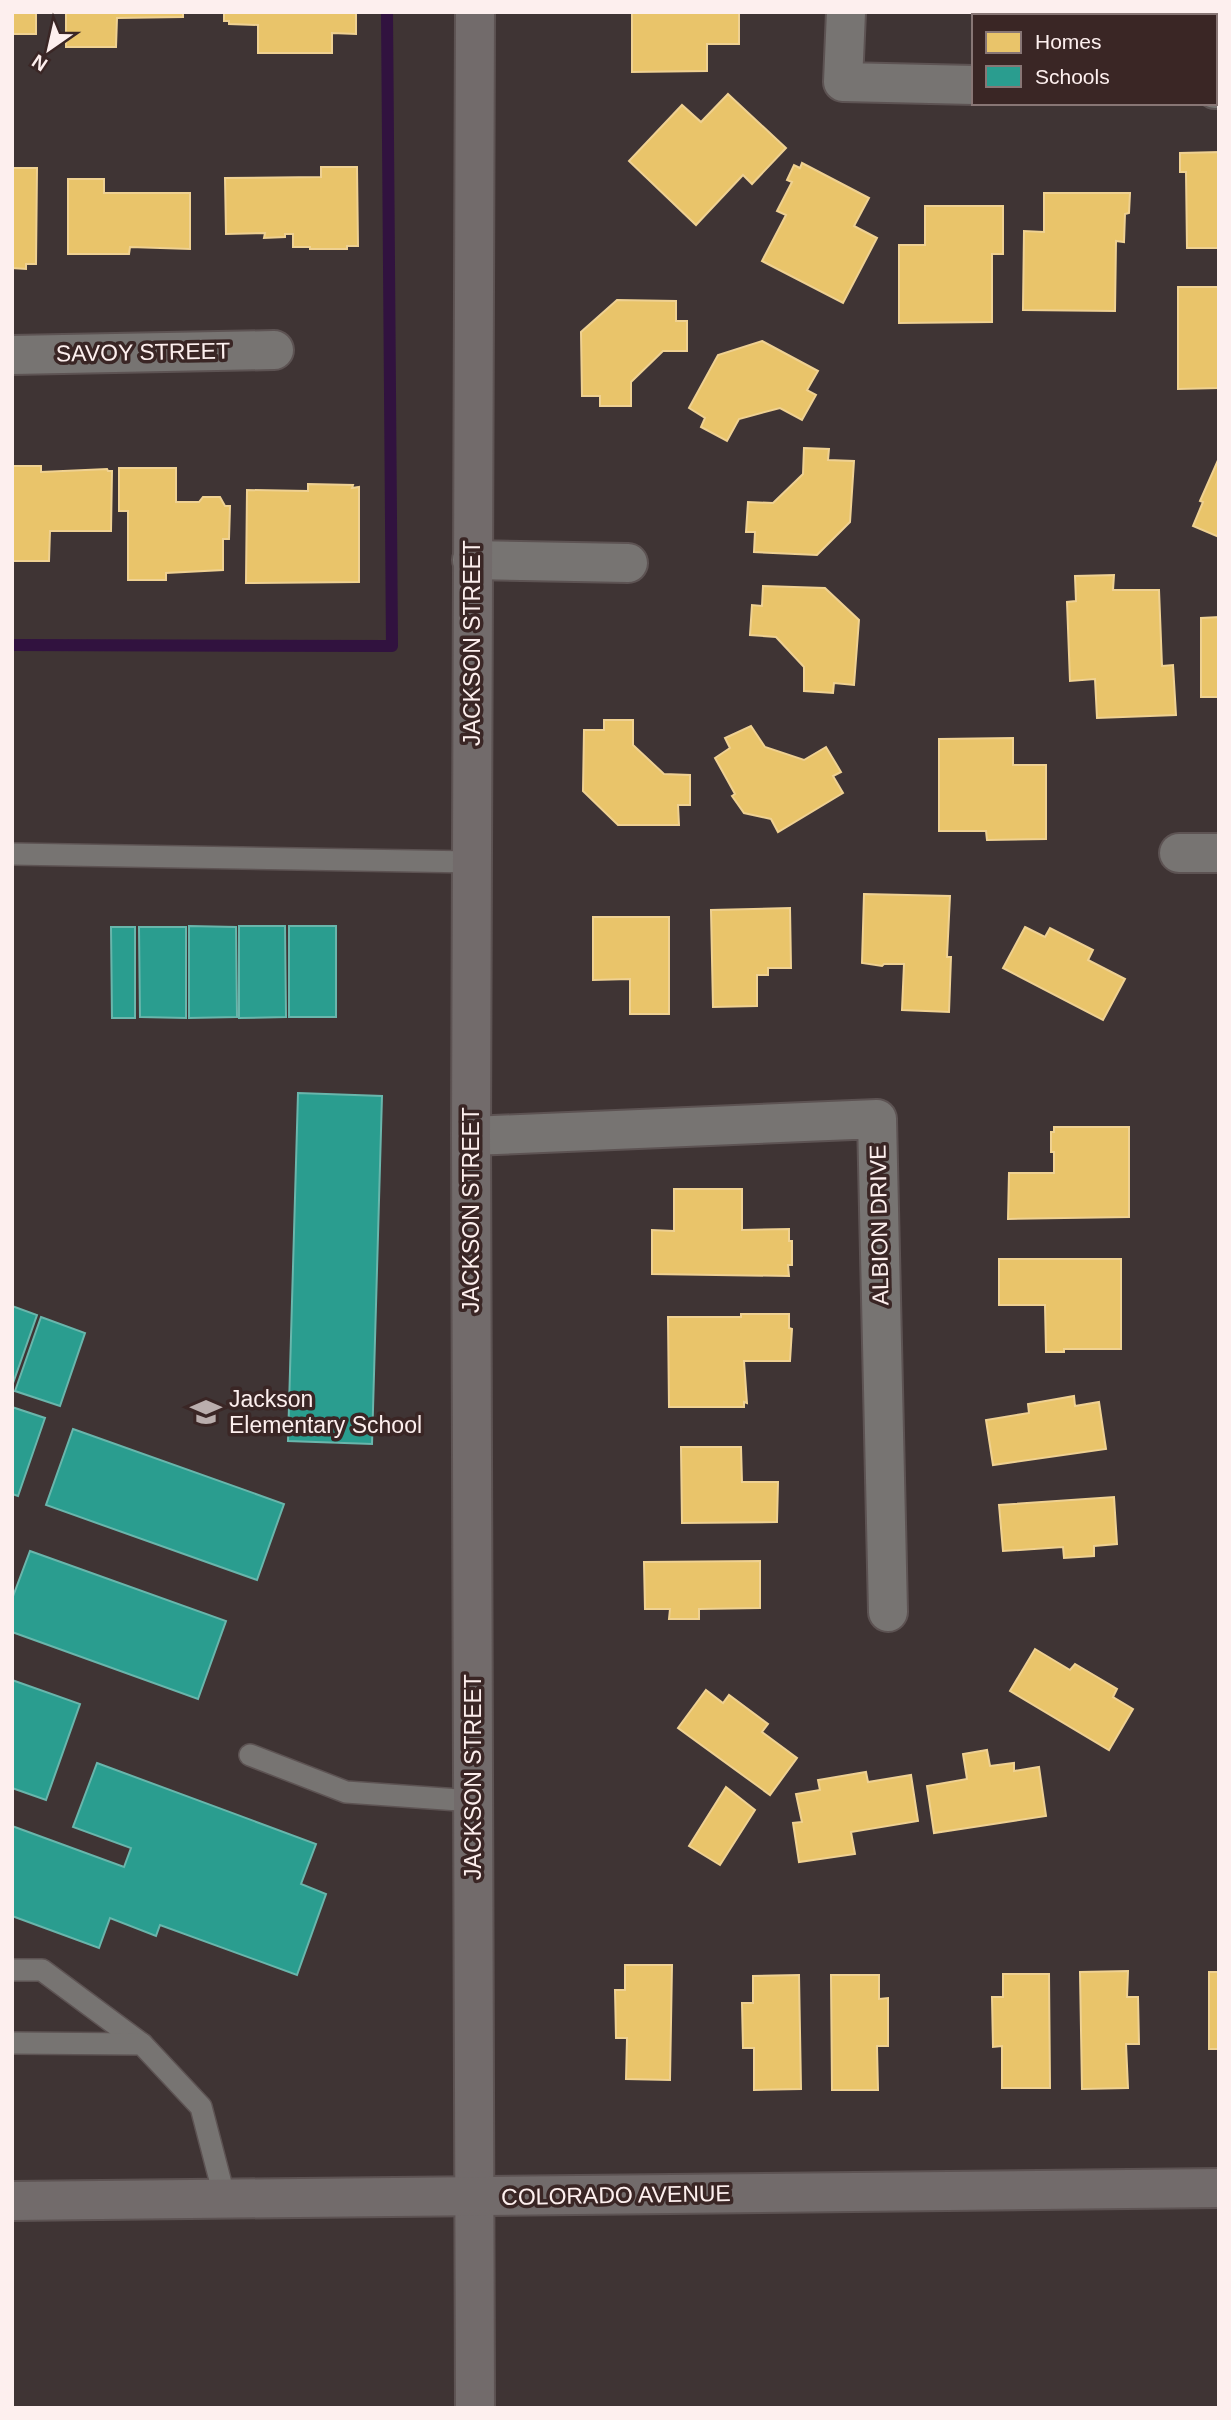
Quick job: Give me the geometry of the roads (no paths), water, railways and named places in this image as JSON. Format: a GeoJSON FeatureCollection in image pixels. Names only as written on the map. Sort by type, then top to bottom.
{"type":"FeatureCollection","features":[{"type":"Feature","properties":{"kind":"main road","name":"JACKSON STREET"},"geometry":{"type":"LineString","coordinates":[[475,12],[471,1136],[475,2408]]}},
{"type":"Feature","properties":{"kind":"main road","name":"COLORADO AVENUE"},"geometry":{"type":"LineString","coordinates":[[12,2201],[1219,2188]]}},
{"type":"Feature","properties":{"kind":"street"},"geometry":{"type":"LineString","coordinates":[[846,12],[843,82],[972,85]]}},
{"type":"Feature","properties":{"kind":"street","name":"SAVOY STREET"},"geometry":{"type":"LineString","coordinates":[[12,355],[274,350]]}},
{"type":"Feature","properties":{"kind":"street"},"geometry":{"type":"LineString","coordinates":[[472,560],[628,563]]}},
{"type":"Feature","properties":{"kind":"street"},"geometry":{"type":"LineString","coordinates":[[1179,853],[1219,853]]}},
{"type":"Feature","properties":{"kind":"street","name":"ALBION DRIVE"},"geometry":{"type":"LineString","coordinates":[[471,1136],[877,1119],[888,1612]]}},
{"type":"Feature","properties":{"kind":"lane"},"geometry":{"type":"LineString","coordinates":[[12,854],[472,862]]}},
{"type":"Feature","properties":{"kind":"lane"},"geometry":{"type":"LineString","coordinates":[[250,1755],[345,1792],[473,1801]]}},
{"type":"Feature","properties":{"kind":"lane"},"geometry":{"type":"LineString","coordinates":[[12,1970],[42,1970],[142,2044],[201,2107],[225,2199]]}},
{"type":"Feature","properties":{"kind":"lane"},"geometry":{"type":"LineString","coordinates":[[12,2043],[142,2044]]}},
{"type":"Feature","properties":{"kind":"waterway"},"geometry":{"type":"LineString","coordinates":[[12,645],[392,646],[387,12]]}},
{"type":"Feature","properties":{"kind":"place","name":"Jackson Elementary School"},"geometry":{"type":"Point","coordinates":[206,1412]}}]}
